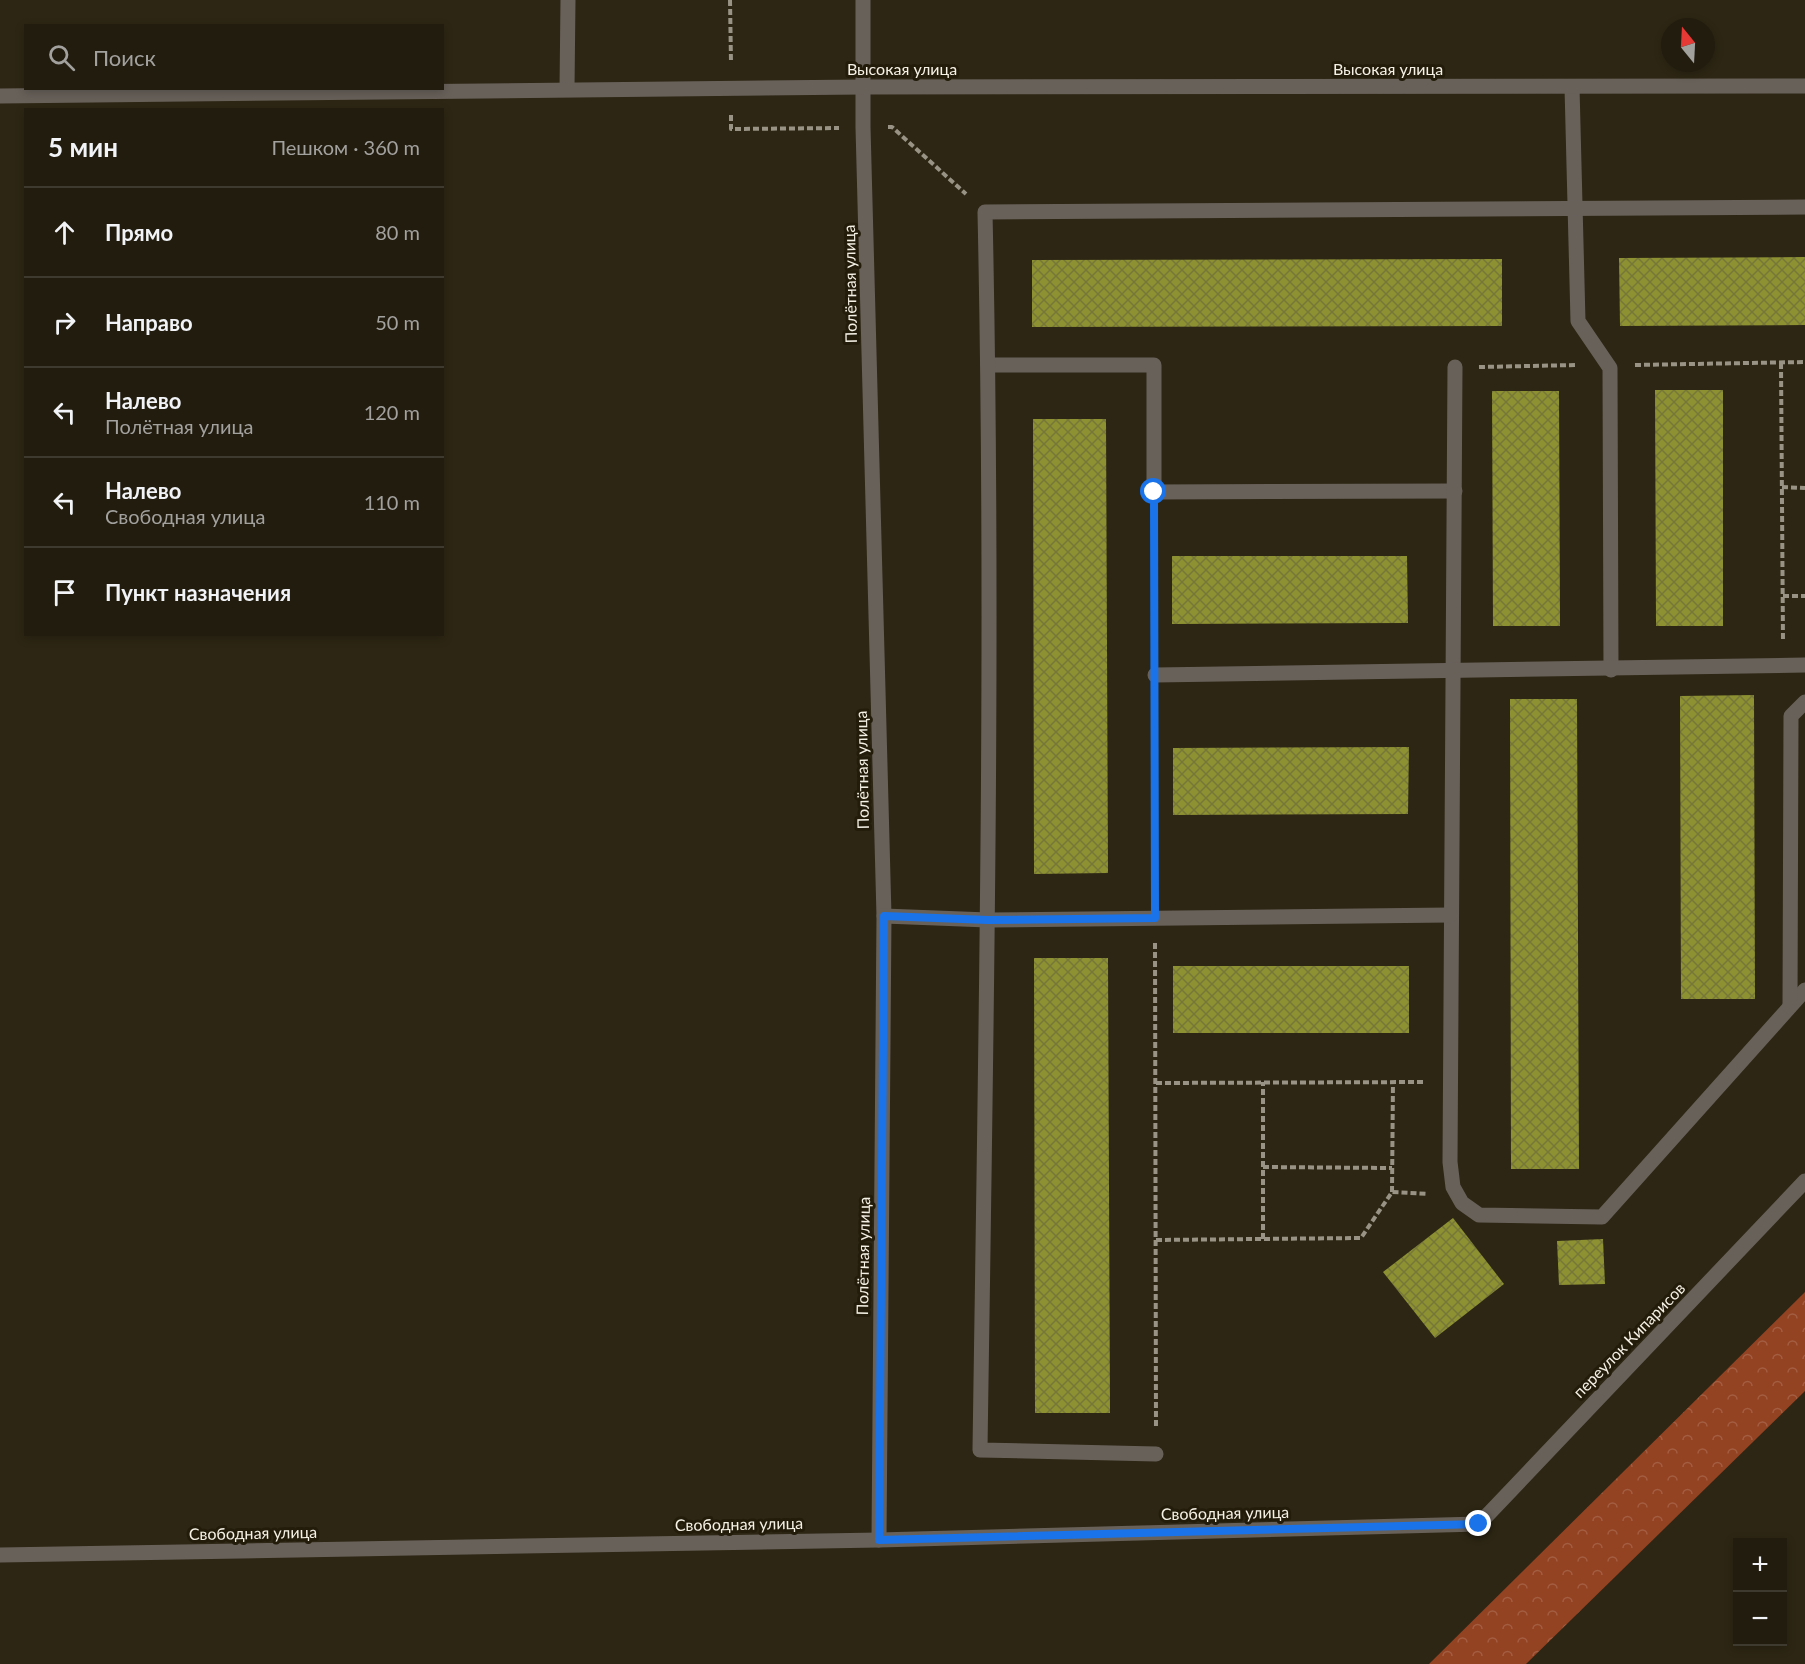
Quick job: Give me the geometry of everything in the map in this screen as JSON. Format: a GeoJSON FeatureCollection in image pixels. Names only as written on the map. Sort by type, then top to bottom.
{"type":"FeatureCollection","features":[{"type":"Feature","properties":{"kind":"street"},"geometry":{"type":"LineString","coordinates":[[567,89],[568,0]]}},
{"type":"Feature","properties":{"kind":"street","name":"Полётная улица"},"geometry":{"type":"LineString","coordinates":[[863,0],[862,87],[884,916],[879,1540]]}},
{"type":"Feature","properties":{"kind":"street","name":"Высокая улица"},"geometry":{"type":"LineString","coordinates":[[0,96],[731,87],[1805,86]]}},
{"type":"Feature","properties":{"kind":"street"},"geometry":{"type":"LineString","coordinates":[[1572,87],[1578,321],[1610,368],[1611,670]]}},
{"type":"Feature","properties":{"kind":"street"},"geometry":{"type":"LineString","coordinates":[[1156,1454],[980,1450],[988,920],[988,365],[985,212],[1805,207]]}},
{"type":"Feature","properties":{"kind":"street"},"geometry":{"type":"LineString","coordinates":[[988,365],[1154,365],[1154,492],[1455,491]]}},
{"type":"Feature","properties":{"kind":"street"},"geometry":{"type":"LineString","coordinates":[[1455,367],[1450,1162],[1453,1187],[1462,1203],[1479,1215],[1602,1217],[1805,990]]}},
{"type":"Feature","properties":{"kind":"street"},"geometry":{"type":"LineString","coordinates":[[1155,675],[1611,670],[1805,665]]}},
{"type":"Feature","properties":{"kind":"street"},"geometry":{"type":"LineString","coordinates":[[1790,1006],[1791,716],[1805,702]]}},
{"type":"Feature","properties":{"kind":"street"},"geometry":{"type":"LineString","coordinates":[[884,916],[988,920],[1450,915]]}},
{"type":"Feature","properties":{"kind":"street","name":"переулок Кипарисов"},"geometry":{"type":"LineString","coordinates":[[1479,1524],[1805,1181]]}},
{"type":"Feature","properties":{"kind":"street","name":"Свободная улица"},"geometry":{"type":"LineString","coordinates":[[0,1555],[879,1540],[1479,1524]]}},
{"type":"Feature","properties":{"kind":"path"},"geometry":{"type":"LineString","coordinates":[[730,0],[731,129],[892,127],[985,212]]}},
{"type":"Feature","properties":{"kind":"path"},"geometry":{"type":"LineString","coordinates":[[1781,363],[1783,666]]}},
{"type":"Feature","properties":{"kind":"path"},"geometry":{"type":"LineString","coordinates":[[1782,487],[1805,488]]}},
{"type":"Feature","properties":{"kind":"path"},"geometry":{"type":"LineString","coordinates":[[1154,492],[1156,1454]]}},
{"type":"Feature","properties":{"kind":"path"},"geometry":{"type":"LineString","coordinates":[[1783,596],[1805,596]]}},
{"type":"Feature","properties":{"kind":"path"},"geometry":{"type":"LineString","coordinates":[[1263,1082],[1263,1239]]}},
{"type":"Feature","properties":{"kind":"path"},"geometry":{"type":"LineString","coordinates":[[1156,1240],[1361,1238],[1392,1192],[1393,1082]]}},
{"type":"Feature","properties":{"kind":"path"},"geometry":{"type":"LineString","coordinates":[[1156,1083],[1450,1082]]}},
{"type":"Feature","properties":{"kind":"path"},"geometry":{"type":"LineString","coordinates":[[1263,1167],[1392,1168]]}},
{"type":"Feature","properties":{"kind":"path"},"geometry":{"type":"LineString","coordinates":[[1392,1192],[1458,1195]]}},
{"type":"Feature","properties":{"kind":"green space"},"geometry":{"type":"Polygon","coordinates":[[[1805,1292],[1805,1391],[1526,1664],[1429,1664],[1805,1292]]]}},
{"type":"Feature","properties":{"kind":"building"},"geometry":{"type":"Polygon","coordinates":[[[1805,257],[1805,325],[1620,326],[1619,258],[1805,257]]]}},
{"type":"Feature","properties":{"kind":"building"},"geometry":{"type":"Polygon","coordinates":[[[1502,259],[1502,326],[1032,327],[1032,260],[1502,259]]]}},
{"type":"Feature","properties":{"kind":"building"},"geometry":{"type":"Polygon","coordinates":[[[1655,390],[1723,390],[1723,626],[1656,626],[1655,390]]]}},
{"type":"Feature","properties":{"kind":"building"},"geometry":{"type":"Polygon","coordinates":[[[1492,391],[1559,391],[1560,626],[1493,626],[1492,391]]]}},
{"type":"Feature","properties":{"kind":"building"},"geometry":{"type":"Polygon","coordinates":[[[1033,419],[1106,419],[1108,873],[1034,874],[1033,419]]]}},
{"type":"Feature","properties":{"kind":"building"},"geometry":{"type":"Polygon","coordinates":[[[1172,556],[1407,556],[1408,623],[1172,624],[1172,556]]]}},
{"type":"Feature","properties":{"kind":"building"},"geometry":{"type":"Polygon","coordinates":[[[1754,695],[1755,999],[1681,999],[1680,696],[1754,695]]]}},
{"type":"Feature","properties":{"kind":"building"},"geometry":{"type":"Polygon","coordinates":[[[1510,699],[1577,699],[1579,1169],[1511,1169],[1510,699]]]}},
{"type":"Feature","properties":{"kind":"building"},"geometry":{"type":"Polygon","coordinates":[[[1409,747],[1408,814],[1173,815],[1173,748],[1409,747]]]}},
{"type":"Feature","properties":{"kind":"building"},"geometry":{"type":"Polygon","coordinates":[[[1034,958],[1108,958],[1110,1413],[1035,1413],[1034,958]]]}},
{"type":"Feature","properties":{"kind":"building"},"geometry":{"type":"Polygon","coordinates":[[[1173,966],[1409,966],[1409,1033],[1173,1033],[1173,966]]]}},
{"type":"Feature","properties":{"kind":"building"},"geometry":{"type":"Polygon","coordinates":[[[1453,1218],[1504,1284],[1435,1338],[1383,1272],[1453,1218]]]}},
{"type":"Feature","properties":{"kind":"building"},"geometry":{"type":"Polygon","coordinates":[[[1603,1239],[1605,1284],[1559,1285],[1557,1241],[1603,1239]]]}},
{"type":"Feature","properties":{"kind":"route"},"geometry":{"type":"LineString","coordinates":[[1154,492],[1155,918],[988,920],[884,916],[879,1540],[1479,1524]]}}]}
